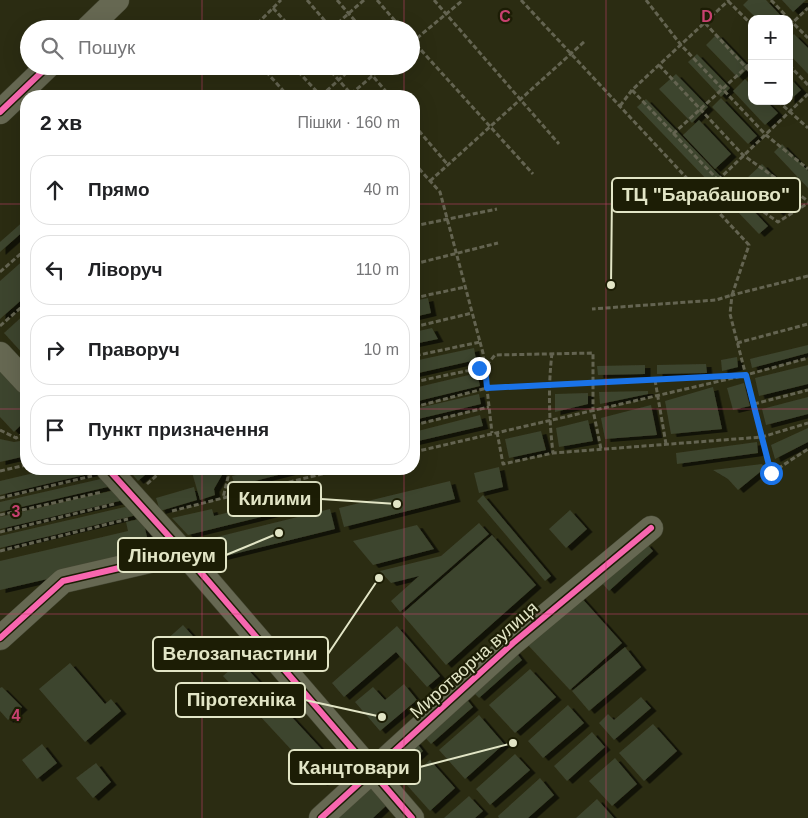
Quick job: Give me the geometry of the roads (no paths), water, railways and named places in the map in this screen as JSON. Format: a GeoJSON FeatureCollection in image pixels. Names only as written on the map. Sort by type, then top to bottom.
{"type":"FeatureCollection","features":[{"type":"Feature","properties":{"kind":"street"},"geometry":{"type":"LineString","coordinates":[[96,20],[117,0]]}},
{"type":"Feature","properties":{"kind":"street"},"geometry":{"type":"LineString","coordinates":[[23,90],[39,75]]}},
{"type":"Feature","properties":{"kind":"street"},"geometry":{"type":"LineString","coordinates":[[0,112],[20,93]]}},
{"type":"Feature","properties":{"kind":"street"},"geometry":{"type":"LineString","coordinates":[[0,354],[20,376]]}},
{"type":"Feature","properties":{"kind":"street"},"geometry":{"type":"LineString","coordinates":[[103,478],[184,553],[412,818]]}},
{"type":"Feature","properties":{"kind":"street","name":"Миротворча вулиця"},"geometry":{"type":"LineString","coordinates":[[321,818],[513,643],[651,528]]}},
{"type":"Feature","properties":{"kind":"street"},"geometry":{"type":"LineString","coordinates":[[0,638],[63,581],[184,553]]}},
{"type":"Feature","properties":{"kind":"place","name":"ТЦ \"Барабашово\""},"geometry":{"type":"Point","coordinates":[611,285]}},
{"type":"Feature","properties":{"kind":"place","name":"Килими"},"geometry":{"type":"Point","coordinates":[397,504]}},
{"type":"Feature","properties":{"kind":"place","name":"Лінолеум"},"geometry":{"type":"Point","coordinates":[279,533]}},
{"type":"Feature","properties":{"kind":"place","name":"Велозапчастини"},"geometry":{"type":"Point","coordinates":[379,578]}},
{"type":"Feature","properties":{"kind":"place","name":"Піротехніка"},"geometry":{"type":"Point","coordinates":[382,717]}},
{"type":"Feature","properties":{"kind":"place","name":"Канцтовари"},"geometry":{"type":"Point","coordinates":[513,743]}}]}
